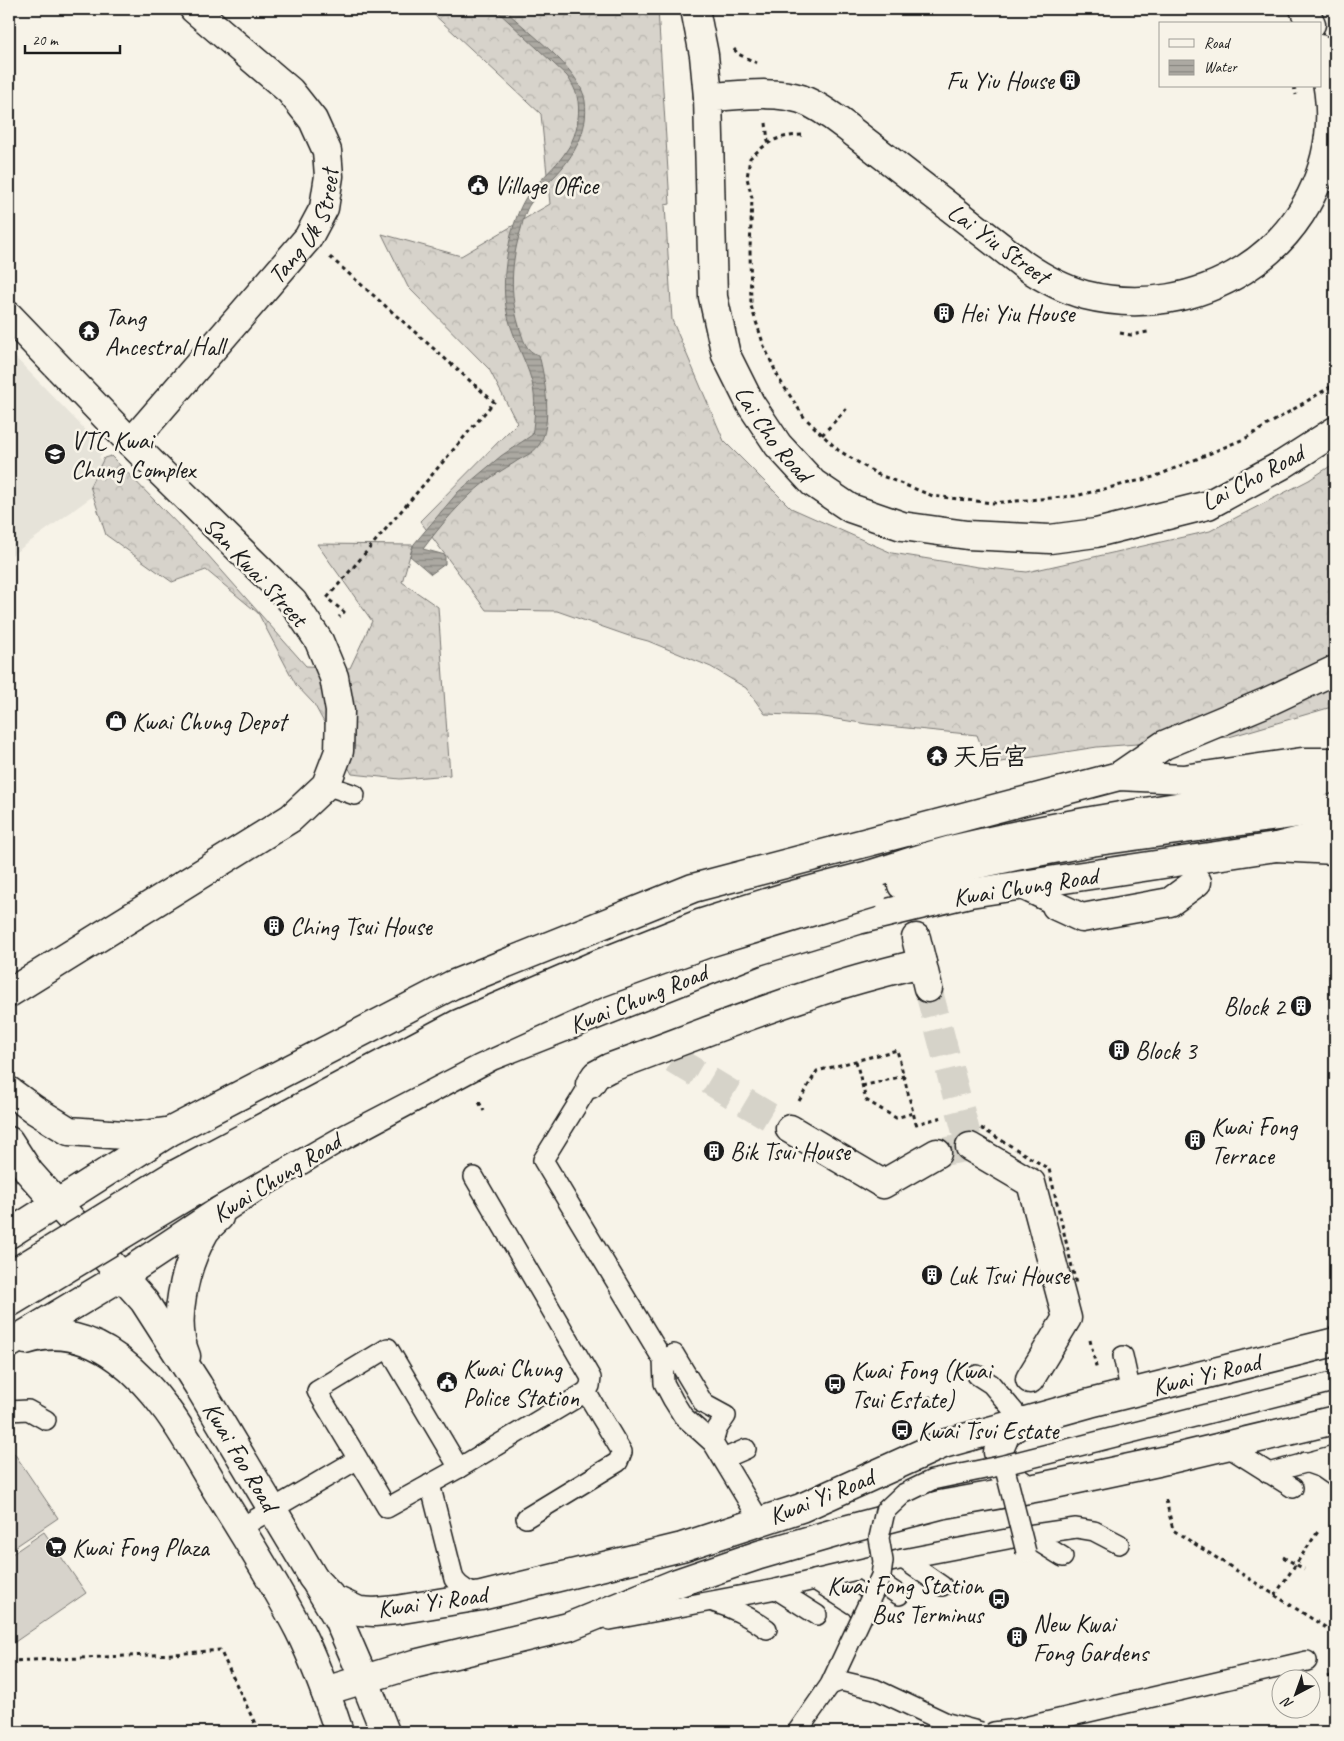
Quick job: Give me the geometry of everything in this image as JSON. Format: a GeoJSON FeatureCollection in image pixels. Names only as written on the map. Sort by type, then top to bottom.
{"type":"FeatureCollection","features":[{"type":"Feature","properties":{"kind":"main road","name":"Tang Uk Street"},"geometry":{"type":"LineString","coordinates":[[131,443],[308,238],[324,208],[329,176],[327,151],[313,120],[290,91],[194,9]]}},
{"type":"Feature","properties":{"kind":"main road","name":"Lai Cho Road"},"geometry":{"type":"LineString","coordinates":[[695,9],[704,55],[708,97],[713,297],[726,355],[750,403],[778,445],[813,482],[850,508],[902,526],[967,535],[1050,539],[1096,533],[1208,504],[1282,465],[1335,431]]}},
{"type":"Feature","properties":{"kind":"main road"},"geometry":{"type":"LineString","coordinates":[[1304,9],[1310,22]]}},
{"type":"Feature","properties":{"kind":"main road","name":"Lai Yiu Street"},"geometry":{"type":"LineString","coordinates":[[708,97],[764,94],[800,99],[826,112],[844,125],[1024,265],[1046,279],[1084,295],[1125,301],[1147,301],[1173,298],[1198,292],[1242,272],[1281,240],[1295,222],[1309,200],[1318,179],[1329,135],[1329,91],[1322,58]]}},
{"type":"Feature","properties":{"kind":"main road","name":"San Kwai Street"},"geometry":{"type":"LineString","coordinates":[[9,316],[131,443],[293,602],[319,640],[334,677],[340,711],[339,751],[326,785],[291,818],[9,993]]}},
{"type":"Feature","properties":{"kind":"main road"},"geometry":{"type":"LineString","coordinates":[[1119,776],[1164,745],[1267,702],[1335,670]]}},
{"type":"Feature","properties":{"kind":"main road"},"geometry":{"type":"LineString","coordinates":[[9,1234],[171,1131],[452,985],[693,888],[1119,776],[1183,779],[1302,762],[1335,762]]}},
{"type":"Feature","properties":{"kind":"main road","name":"Kwai Chung Road"},"geometry":{"type":"LineString","coordinates":[[9,1303],[186,1196],[330,1114],[467,1043],[598,983],[871,884],[959,848],[1085,823],[1311,786],[1335,777]]}},
{"type":"Feature","properties":{"kind":"main road","name":"Kwai Chung Road"},"geometry":{"type":"LineString","coordinates":[[9,1276],[174,1175],[458,1024],[591,967],[702,923],[785,897],[871,884],[1091,842],[1335,808]]}},
{"type":"Feature","properties":{"kind":"main road","name":"Kwai Chung Road"},"geometry":{"type":"LineString","coordinates":[[9,1345],[122,1276],[262,1183],[336,1139],[491,1056],[756,951],[858,920],[970,893],[1235,854],[1276,847],[1335,832]]}},
{"type":"Feature","properties":{"kind":"main road"},"geometry":{"type":"LineString","coordinates":[[1276,847],[1335,850]]}},
{"type":"Feature","properties":{"kind":"main road"},"geometry":{"type":"LineString","coordinates":[[1056,906],[1082,918],[1170,902],[1196,882]]}},
{"type":"Feature","properties":{"kind":"main road"},"geometry":{"type":"LineString","coordinates":[[590,1084],[596,1075],[609,1068],[665,1055],[808,995],[922,963]]}},
{"type":"Feature","properties":{"kind":"main road"},"geometry":{"type":"LineString","coordinates":[[9,1091],[69,1131],[137,1136],[171,1131]]}},
{"type":"Feature","properties":{"kind":"main road"},"geometry":{"type":"LineString","coordinates":[[790,1129],[883,1184],[937,1153]]}},
{"type":"Feature","properties":{"kind":"main road"},"geometry":{"type":"LineString","coordinates":[[981,1136],[1031,1183],[1066,1318],[1030,1379]]}},
{"type":"Feature","properties":{"kind":"main road","name":"Kwai Foo Road"},"geometry":{"type":"LineString","coordinates":[[9,1141],[29,1172],[144,1301],[198,1385],[338,1619],[385,1732]]}},
{"type":"Feature","properties":{"kind":"main road"},"geometry":{"type":"LineString","coordinates":[[198,1385],[182,1348],[179,1318],[183,1287],[203,1234],[223,1213],[262,1183]]}},
{"type":"Feature","properties":{"kind":"main road","name":"Kwai Foo Road"},"geometry":{"type":"LineString","coordinates":[[9,1345],[40,1335],[58,1334],[77,1338],[94,1344],[117,1358],[156,1395],[177,1425],[240,1528],[299,1630],[325,1691],[339,1732]]}},
{"type":"Feature","properties":{"kind":"main road","name":"Kwai Yi Road"},"geometry":{"type":"LineString","coordinates":[[312,1576],[334,1599],[359,1611],[396,1610],[481,1596],[682,1547],[810,1504],[943,1444],[1131,1392],[1335,1342]]}},
{"type":"Feature","properties":{"kind":"main road","name":"Kwai Yi Road"},"geometry":{"type":"LineString","coordinates":[[325,1691],[414,1664],[568,1627],[677,1583],[759,1554],[940,1505],[1040,1487],[1228,1447],[1335,1420]]}},
{"type":"Feature","properties":{"kind":"main road"},"geometry":{"type":"LineString","coordinates":[[1024,1422],[1006,1433],[998,1452],[1003,1472],[1019,1485],[1040,1487]]}},
{"type":"Feature","properties":{"kind":"lane"},"geometry":{"type":"LineString","coordinates":[[326,785],[355,795]]}},
{"type":"Feature","properties":{"kind":"lane"},"geometry":{"type":"LineString","coordinates":[[1196,882],[1235,854]]}},
{"type":"Feature","properties":{"kind":"lane"},"geometry":{"type":"LineString","coordinates":[[1014,886],[1056,906]]}},
{"type":"Feature","properties":{"kind":"lane"},"geometry":{"type":"LineString","coordinates":[[907,907],[922,963]]}},
{"type":"Feature","properties":{"kind":"lane"},"geometry":{"type":"LineString","coordinates":[[590,1084],[543,1160],[663,1360],[664,1383],[678,1408],[683,1416],[713,1443],[760,1521]]}},
{"type":"Feature","properties":{"kind":"lane"},"geometry":{"type":"LineString","coordinates":[[459,1468],[388,1348],[317,1391],[387,1508],[459,1468],[586,1392],[590,1386],[591,1378],[474,1177]]}},
{"type":"Feature","properties":{"kind":"lane"},"geometry":{"type":"LineString","coordinates":[[663,1360],[674,1354],[704,1404],[726,1416],[717,1429],[713,1443]]}},
{"type":"Feature","properties":{"kind":"lane"},"geometry":{"type":"LineString","coordinates":[[1123,1356],[1131,1392]]}},
{"type":"Feature","properties":{"kind":"lane"},"geometry":{"type":"LineString","coordinates":[[978,1375],[991,1384],[1024,1422]]}},
{"type":"Feature","properties":{"kind":"lane"},"geometry":{"type":"LineString","coordinates":[[1005,1400],[1030,1379]]}},
{"type":"Feature","properties":{"kind":"lane"},"geometry":{"type":"LineString","coordinates":[[797,1732],[830,1685],[881,1576],[883,1561],[879,1538],[885,1511],[903,1494],[932,1480],[1004,1465],[1335,1381]]}},
{"type":"Feature","properties":{"kind":"lane"},"geometry":{"type":"LineString","coordinates":[[526,1518],[618,1462],[622,1452],[586,1392]]}},
{"type":"Feature","properties":{"kind":"lane"},"geometry":{"type":"LineString","coordinates":[[9,1411],[28,1410],[46,1420]]}},
{"type":"Feature","properties":{"kind":"lane"},"geometry":{"type":"LineString","coordinates":[[1228,1447],[1293,1488]]}},
{"type":"Feature","properties":{"kind":"lane"},"geometry":{"type":"LineString","coordinates":[[724,1459],[746,1449]]}},
{"type":"Feature","properties":{"kind":"lane"},"geometry":{"type":"LineString","coordinates":[[1268,1473],[1335,1455]]}},
{"type":"Feature","properties":{"kind":"lane"},"geometry":{"type":"LineString","coordinates":[[240,1528],[274,1510],[358,1459]]}},
{"type":"Feature","properties":{"kind":"lane"},"geometry":{"type":"LineString","coordinates":[[1304,1462],[1322,1468],[1335,1476]]}},
{"type":"Feature","properties":{"kind":"lane"},"geometry":{"type":"LineString","coordinates":[[1004,1465],[1027,1543]]}},
{"type":"Feature","properties":{"kind":"lane"},"geometry":{"type":"LineString","coordinates":[[430,1484],[454,1579],[464,1589],[481,1596]]}},
{"type":"Feature","properties":{"kind":"lane"},"geometry":{"type":"LineString","coordinates":[[568,1627],[776,1589],[903,1559],[1027,1543],[1076,1528],[1094,1531],[1118,1544]]}},
{"type":"Feature","properties":{"kind":"lane"},"geometry":{"type":"LineString","coordinates":[[1027,1543],[1063,1557]]}},
{"type":"Feature","properties":{"kind":"lane"},"geometry":{"type":"LineString","coordinates":[[903,1559],[942,1586]]}},
{"type":"Feature","properties":{"kind":"lane"},"geometry":{"type":"LineString","coordinates":[[859,1568],[899,1595]]}},
{"type":"Feature","properties":{"kind":"lane"},"geometry":{"type":"LineString","coordinates":[[814,1580],[866,1613]]}},
{"type":"Feature","properties":{"kind":"lane"},"geometry":{"type":"LineString","coordinates":[[776,1589],[817,1615]]}},
{"type":"Feature","properties":{"kind":"lane"},"geometry":{"type":"LineString","coordinates":[[709,1602],[730,1607],[768,1628]]}},
{"type":"Feature","properties":{"kind":"lane"},"geometry":{"type":"LineString","coordinates":[[994,1732],[1016,1729],[1307,1661]]}},
{"type":"Feature","properties":{"kind":"lane"},"geometry":{"type":"LineString","coordinates":[[830,1685],[841,1681],[875,1689],[946,1723],[980,1732]]}},
{"type":"Feature","properties":{"kind":"path"},"geometry":{"type":"LineString","coordinates":[[729,43],[738,54],[761,65]]}},
{"type":"Feature","properties":{"kind":"path"},"geometry":{"type":"LineString","coordinates":[[1294,88],[1297,100]]}},
{"type":"Feature","properties":{"kind":"path"},"geometry":{"type":"LineString","coordinates":[[752,198],[750,249],[751,306],[764,346],[779,379],[804,417],[838,450],[877,474],[933,496],[992,503],[1075,496],[1154,476],[1246,438],[1335,384]]}},
{"type":"Feature","properties":{"kind":"path"},"geometry":{"type":"LineString","coordinates":[[319,640],[344,612],[327,598],[494,402],[325,253]]}},
{"type":"Feature","properties":{"kind":"path"},"geometry":{"type":"LineString","coordinates":[[822,435],[849,406]]}},
{"type":"Feature","properties":{"kind":"path"},"geometry":{"type":"LineString","coordinates":[[799,1102],[817,1071],[897,1050],[916,1124],[943,1117]]}},
{"type":"Feature","properties":{"kind":"path"},"geometry":{"type":"LineString","coordinates":[[856,1061],[866,1100],[896,1118],[914,1113]]}},
{"type":"Feature","properties":{"kind":"path"},"geometry":{"type":"LineString","coordinates":[[862,1086],[904,1076]]}},
{"type":"Feature","properties":{"kind":"path"},"geometry":{"type":"LineString","coordinates":[[479,1102],[484,1111]]}},
{"type":"Feature","properties":{"kind":"path"},"geometry":{"type":"LineString","coordinates":[[981,1136],[1049,1169],[1076,1284]]}},
{"type":"Feature","properties":{"kind":"path"},"geometry":{"type":"LineString","coordinates":[[1090,1343],[1097,1373]]}},
{"type":"Feature","properties":{"kind":"path"},"geometry":{"type":"LineString","coordinates":[[930,1396],[935,1409]]}},
{"type":"Feature","properties":{"kind":"path"},"geometry":{"type":"LineString","coordinates":[[1166,1500],[1173,1530],[1275,1595],[1303,1610],[1328,1629],[1335,1627]]}},
{"type":"Feature","properties":{"kind":"path"},"geometry":{"type":"LineString","coordinates":[[1275,1595],[1319,1530]]}},
{"type":"Feature","properties":{"kind":"path"},"geometry":{"type":"LineString","coordinates":[[1283,1557],[1304,1569]]}},
{"type":"Feature","properties":{"kind":"path"},"geometry":{"type":"LineString","coordinates":[[9,1661],[175,1654],[220,1650],[259,1732]]}},
{"type":"Feature","properties":{"kind":"shaded area","name":"VTC Kwai Chung Complex"},"geometry":{"type":"Polygon","coordinates":[[[9,351],[105,450],[99,457],[103,462],[126,472],[9,557],[9,351]]]}},
{"type":"Feature","properties":{"kind":"green space"},"geometry":{"type":"Polygon","coordinates":[[[428,9],[658,9],[670,204],[665,205],[672,320],[724,441],[791,508],[892,553],[978,567],[1027,572],[1210,531],[1309,480],[1335,463],[1335,706],[1229,737],[1097,747],[988,764],[977,735],[867,724],[818,716],[765,714],[746,688],[711,667],[648,641],[557,611],[486,610],[420,521],[517,423],[489,369],[408,287],[382,234],[461,256],[550,204],[541,114],[428,9]]]}},
{"type":"Feature","properties":{"kind":"green space"},"geometry":{"type":"Polygon","coordinates":[[[111,456],[207,554],[306,666],[350,668],[372,621],[317,544],[413,545],[402,582],[438,607],[450,775],[400,779],[352,774],[314,704],[296,685],[258,613],[206,570],[172,582],[106,535],[90,486],[104,458],[111,456]]]}},
{"type":"Feature","properties":{"kind":"green space"},"geometry":{"type":"Polygon","coordinates":[[[14,1453],[58,1518],[9,1551],[9,1456],[14,1453]]]}},
{"type":"Feature","properties":{"kind":"green space"},"geometry":{"type":"Polygon","coordinates":[[[44,1532],[86,1593],[9,1646],[9,1556],[44,1532]]]}},
{"type":"Feature","properties":{"kind":"water"},"geometry":{"type":"Polygon","coordinates":[[[495,9],[504,9],[552,52],[574,76],[585,101],[585,122],[579,142],[568,160],[530,204],[523,219],[513,265],[514,301],[519,326],[523,340],[528,348],[539,355],[544,376],[547,414],[543,436],[534,451],[495,474],[476,489],[437,531],[423,549],[445,555],[445,564],[431,574],[410,556],[414,544],[458,492],[501,456],[532,435],[535,408],[533,388],[508,317],[504,289],[506,262],[511,235],[523,203],[529,193],[560,160],[572,142],[578,119],[579,107],[577,96],[567,76],[495,9]]]}},
{"type":"Feature","properties":{"kind":"tunnel"},"geometry":{"type":"LineString","coordinates":[[928,988],[970,1147],[937,1153]]}},
{"type":"Feature","properties":{"kind":"tunnel"},"geometry":{"type":"LineString","coordinates":[[673,1059],[790,1129]]}},
{"type":"Feature","properties":{"kind":"place","name":"Fu Yiu House"},"geometry":{"type":"Point","coordinates":[1070,80]}},
{"type":"Feature","properties":{"kind":"place","name":"Village Office"},"geometry":{"type":"Point","coordinates":[478,185]}},
{"type":"Feature","properties":{"kind":"place","name":"Hei Yiu House"},"geometry":{"type":"Point","coordinates":[944,313]}},
{"type":"Feature","properties":{"kind":"place","name":"Tang Ancestral Hall"},"geometry":{"type":"Point","coordinates":[89,331]}},
{"type":"Feature","properties":{"kind":"place","name":"VTC Kwai Chung Complex"},"geometry":{"type":"Point","coordinates":[55,454]}},
{"type":"Feature","properties":{"kind":"place","name":"Kwai Chung Depot"},"geometry":{"type":"Point","coordinates":[116,721]}},
{"type":"Feature","properties":{"kind":"place","name":"天后宮"},"geometry":{"type":"Point","coordinates":[937,756]}},
{"type":"Feature","properties":{"kind":"place","name":"Ching Tsui House"},"geometry":{"type":"Point","coordinates":[274,926]}},
{"type":"Feature","properties":{"kind":"place","name":"Block 2"},"geometry":{"type":"Point","coordinates":[1301,1006]}},
{"type":"Feature","properties":{"kind":"place","name":"Block 3"},"geometry":{"type":"Point","coordinates":[1119,1050]}},
{"type":"Feature","properties":{"kind":"place","name":"Kwai Fong Terrace"},"geometry":{"type":"Point","coordinates":[1195,1140]}},
{"type":"Feature","properties":{"kind":"place","name":"Bik Tsui House"},"geometry":{"type":"Point","coordinates":[714,1151]}},
{"type":"Feature","properties":{"kind":"place","name":"Luk Tsui House"},"geometry":{"type":"Point","coordinates":[932,1275]}},
{"type":"Feature","properties":{"kind":"place","name":"Kwai Chung Police Station"},"geometry":{"type":"Point","coordinates":[447,1382]}},
{"type":"Feature","properties":{"kind":"place","name":"Kwai Fong (Kwai Tsui Estate)"},"geometry":{"type":"Point","coordinates":[835,1384]}},
{"type":"Feature","properties":{"kind":"place","name":"Kwai Tsui Estate"},"geometry":{"type":"Point","coordinates":[902,1430]}},
{"type":"Feature","properties":{"kind":"place","name":"Kwai Fong Plaza"},"geometry":{"type":"Point","coordinates":[56,1547]}},
{"type":"Feature","properties":{"kind":"place","name":"Kwai Fong Station Bus Terminus"},"geometry":{"type":"Point","coordinates":[999,1599]}},
{"type":"Feature","properties":{"kind":"place","name":"New Kwai Fong Gardens"},"geometry":{"type":"Point","coordinates":[1017,1637]}}]}
